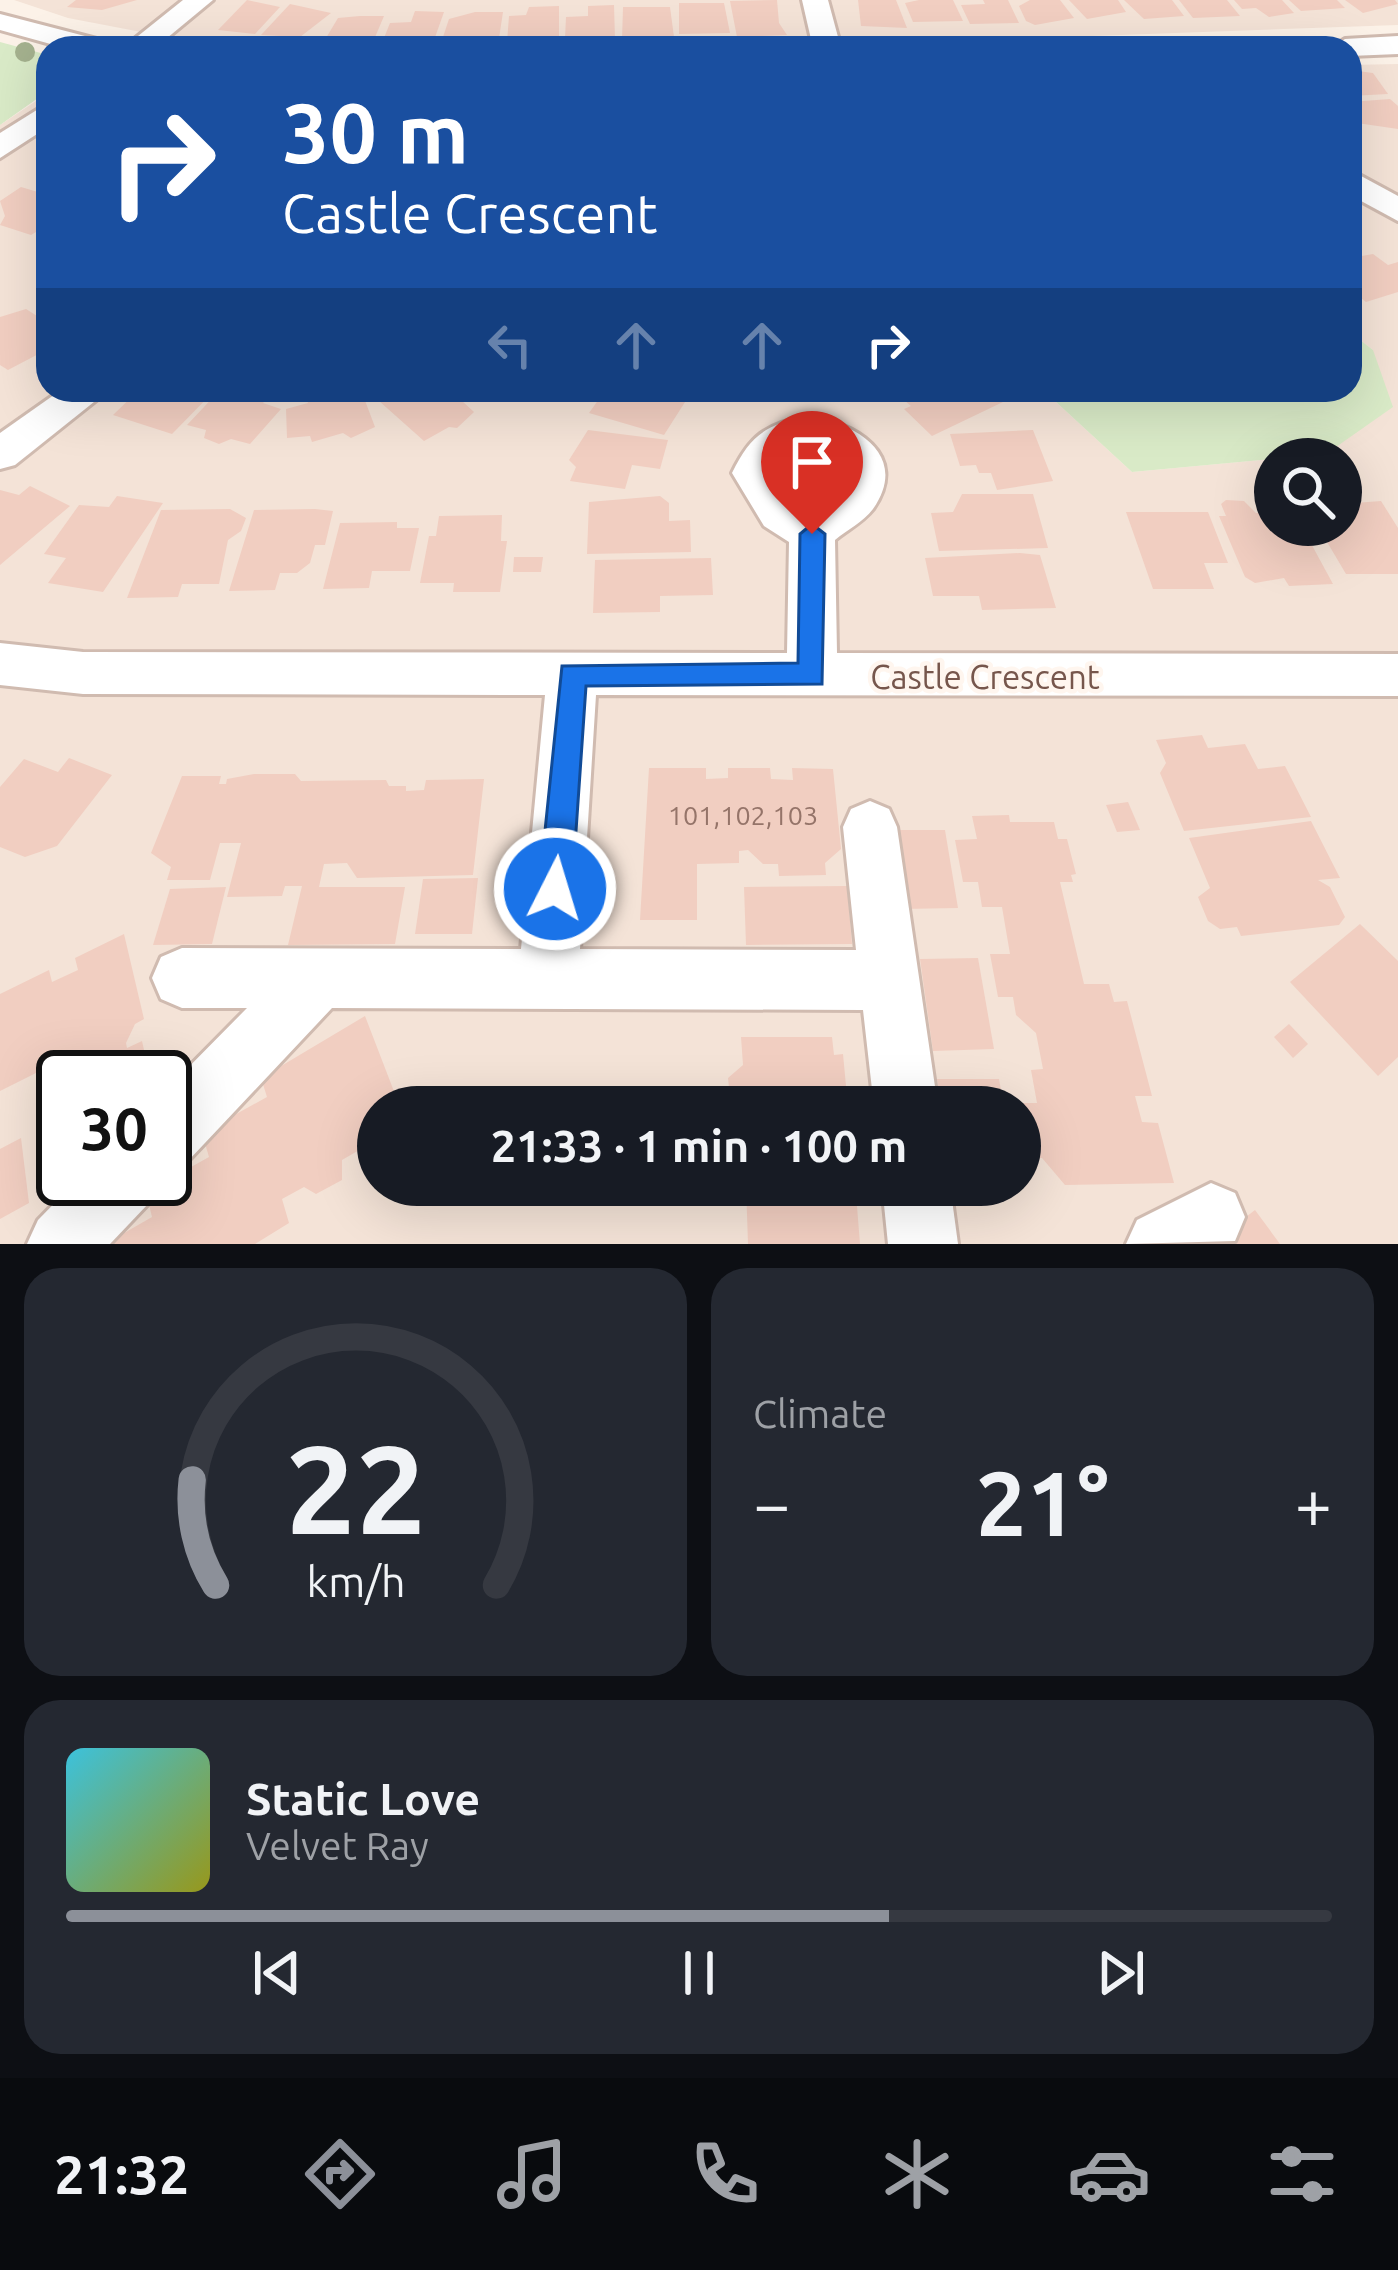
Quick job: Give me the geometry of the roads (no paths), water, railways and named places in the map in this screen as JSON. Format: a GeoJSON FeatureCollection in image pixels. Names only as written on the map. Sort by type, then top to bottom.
{"type":"FeatureCollection","features":[{"type":"Feature","properties":{"kind":"street"},"geometry":{"type":"LineString","coordinates":[[153,36],[200,0]]}},
{"type":"Feature","properties":{"kind":"street"},"geometry":{"type":"LineString","coordinates":[[815,0],[824,36]]}},
{"type":"Feature","properties":{"kind":"street"},"geometry":{"type":"LineString","coordinates":[[0,22],[53,36]]}},
{"type":"Feature","properties":{"kind":"street"},"geometry":{"type":"LineString","coordinates":[[1362,47],[1398,45]]}},
{"type":"Feature","properties":{"kind":"street"},"geometry":{"type":"LineString","coordinates":[[0,148],[36,121]]}},
{"type":"Feature","properties":{"kind":"street"},"geometry":{"type":"LineString","coordinates":[[1362,188],[1398,211]]}},
{"type":"Feature","properties":{"kind":"street"},"geometry":{"type":"LineString","coordinates":[[0,454],[72,402]]}},
{"type":"Feature","properties":{"kind":"street"},"geometry":{"type":"LineString","coordinates":[[812,534],[812,676]]}},
{"type":"Feature","properties":{"kind":"street","name":"Castle Crescent"},"geometry":{"type":"LineString","coordinates":[[0,664],[83,673],[1398,675]]}},
{"type":"Feature","properties":{"kind":"street"},"geometry":{"type":"LineString","coordinates":[[548,979],[572,674]]}},
{"type":"Feature","properties":{"kind":"street"},"geometry":{"type":"LineString","coordinates":[[870,827],[904,1086]]}},
{"type":"Feature","properties":{"kind":"street"},"geometry":{"type":"LineString","coordinates":[[192,1110],[320,977]]}},
{"type":"Feature","properties":{"kind":"street"},"geometry":{"type":"LineString","coordinates":[[182,978],[891,980]]}},
{"type":"Feature","properties":{"kind":"street"},"geometry":{"type":"LineString","coordinates":[[62,1244],[99,1206]]}},
{"type":"Feature","properties":{"kind":"street"},"geometry":{"type":"LineString","coordinates":[[918,1206],[923,1244]]}}]}
